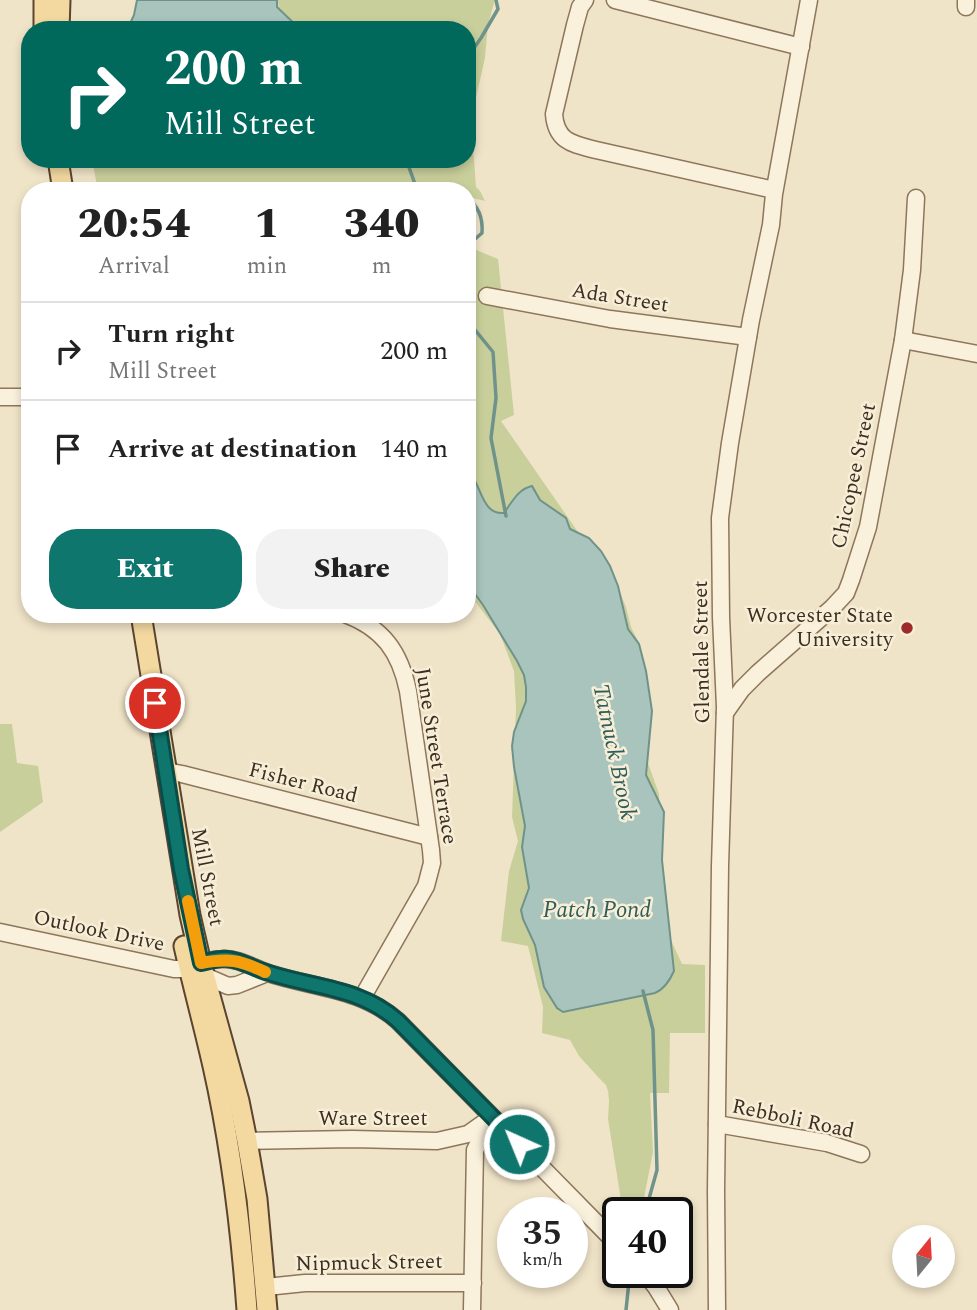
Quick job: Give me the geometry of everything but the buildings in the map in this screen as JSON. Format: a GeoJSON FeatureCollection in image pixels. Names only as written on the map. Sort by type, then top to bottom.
{"type":"FeatureCollection","features":[{"type":"Feature","properties":{"kind":"main road"},"geometry":{"type":"LineString","coordinates":[[44,0],[44,21]]}},
{"type":"Feature","properties":{"kind":"main road"},"geometry":{"type":"LineString","coordinates":[[59,21],[60,0]]}},
{"type":"Feature","properties":{"kind":"main road","name":"Mill Street"},"geometry":{"type":"LineString","coordinates":[[131,623],[164,843],[239,1101],[247,1140],[257,1199],[267,1310]]}},
{"type":"Feature","properties":{"kind":"main road","name":"Mill Street"},"geometry":{"type":"LineString","coordinates":[[142,623],[237,1204],[247,1310]]}},
{"type":"Feature","properties":{"kind":"street"},"geometry":{"type":"LineString","coordinates":[[585,0],[580,6],[575,24],[554,114],[558,133],[572,144],[774,190]]}},
{"type":"Feature","properties":{"kind":"street"},"geometry":{"type":"LineString","coordinates":[[615,0],[801,47]]}},
{"type":"Feature","properties":{"kind":"street","name":"Glendale Street"},"geometry":{"type":"LineString","coordinates":[[717,1310],[720,866],[725,713],[720,518],[748,337],[771,225],[774,190],[809,0]]}},
{"type":"Feature","properties":{"kind":"street","name":"Chicopee Street"},"geometry":{"type":"LineString","coordinates":[[725,713],[742,689],[846,593],[868,527],[903,340],[912,270],[916,198]]}},
{"type":"Feature","properties":{"kind":"street","name":"Ada Street"},"geometry":{"type":"LineString","coordinates":[[487,296],[610,319],[748,337]]}},
{"type":"Feature","properties":{"kind":"street"},"geometry":{"type":"LineString","coordinates":[[903,340],[977,354]]}},
{"type":"Feature","properties":{"kind":"street"},"geometry":{"type":"LineString","coordinates":[[0,397],[21,397]]}},
{"type":"Feature","properties":{"kind":"street","name":"June Street Terrace"},"geometry":{"type":"LineString","coordinates":[[362,998],[426,886],[432,863],[408,691],[402,668],[391,646],[365,623]]}},
{"type":"Feature","properties":{"kind":"street","name":"Fisher Road"},"geometry":{"type":"LineString","coordinates":[[166,771],[429,837]]}},
{"type":"Feature","properties":{"kind":"street","name":"Outlook Drive"},"geometry":{"type":"LineString","coordinates":[[0,932],[174,969],[199,969]]}},
{"type":"Feature","properties":{"kind":"street"},"geometry":{"type":"LineString","coordinates":[[199,969],[225,959],[248,964],[267,973],[340,990],[379,1006],[398,1021],[602,1229]]}},
{"type":"Feature","properties":{"kind":"street"},"geometry":{"type":"LineString","coordinates":[[199,969],[228,986],[267,973]]}},
{"type":"Feature","properties":{"kind":"street"},"geometry":{"type":"LineString","coordinates":[[472,1310],[475,1150],[492,1117]]}},
{"type":"Feature","properties":{"kind":"street","name":"Ware Street"},"geometry":{"type":"LineString","coordinates":[[247,1140],[437,1141],[468,1134],[492,1117]]}},
{"type":"Feature","properties":{"kind":"street","name":"Rebboli Road"},"geometry":{"type":"LineString","coordinates":[[717,1124],[827,1143],[861,1154]]}},
{"type":"Feature","properties":{"kind":"street","name":"Nipmuck Street"},"geometry":{"type":"LineString","coordinates":[[266,1287],[304,1283],[472,1283]]}},
{"type":"Feature","properties":{"kind":"street"},"geometry":{"type":"LineString","coordinates":[[656,1288],[670,1310]]}},
{"type":"Feature","properties":{"kind":"green space","name":"Patch Pond"},"geometry":{"type":"Polygon","coordinates":[[[278,0],[495,0],[488,24],[485,58],[476,97],[476,21],[285,21],[279,15],[278,0]]]}},
{"type":"Feature","properties":{"kind":"green space","name":"Patch Pond"},"geometry":{"type":"Polygon","coordinates":[[[94,168],[475,168],[476,182],[96,182],[94,168]]]}},
{"type":"Feature","properties":{"kind":"green space","name":"Patch Pond"},"geometry":{"type":"Polygon","coordinates":[[[476,187],[485,201],[476,199],[476,187]]]}},
{"type":"Feature","properties":{"kind":"green space","name":"Patch Pond"},"geometry":{"type":"Polygon","coordinates":[[[476,250],[498,259],[514,415],[501,421],[605,571],[610,572],[639,643],[649,733],[648,763],[659,794],[658,842],[670,938],[682,964],[705,965],[705,1033],[670,1033],[669,1093],[650,1093],[653,1152],[644,1197],[620,1197],[608,1119],[606,1085],[579,1056],[570,1040],[542,1033],[543,1007],[528,946],[501,941],[509,871],[518,841],[512,817],[516,708],[514,671],[500,634],[476,603],[476,250]]]}},
{"type":"Feature","properties":{"kind":"green space"},"geometry":{"type":"Polygon","coordinates":[[[0,724],[12,724],[17,763],[38,766],[43,802],[0,832],[0,724]]]}},
{"type":"Feature","properties":{"kind":"water"},"geometry":{"type":"Polygon","coordinates":[[[137,0],[277,0],[277,7],[292,21],[131,21],[137,0]]]}},
{"type":"Feature","properties":{"kind":"water","name":"Patch Pond"},"geometry":{"type":"Polygon","coordinates":[[[476,483],[488,507],[498,513],[504,513],[519,493],[532,486],[540,500],[566,518],[570,529],[589,538],[610,566],[618,586],[628,629],[639,644],[646,671],[652,711],[646,775],[664,812],[662,860],[674,971],[664,987],[655,993],[563,1012],[557,1008],[544,987],[535,945],[521,910],[529,888],[522,847],[525,826],[512,746],[514,732],[526,701],[526,687],[517,661],[476,595],[476,483]]]}},
{"type":"Feature","properties":{"kind":"waterway","name":"Tatnuck Brook"},"geometry":{"type":"LineString","coordinates":[[476,45],[498,9],[496,0]]}},
{"type":"Feature","properties":{"kind":"waterway","name":"Tatnuck Brook"},"geometry":{"type":"LineString","coordinates":[[409,168],[414,182]]}},
{"type":"Feature","properties":{"kind":"waterway","name":"Tatnuck Brook"},"geometry":{"type":"LineString","coordinates":[[476,207],[482,228],[482,233],[476,238]]}},
{"type":"Feature","properties":{"kind":"waterway","name":"Tatnuck Brook"},"geometry":{"type":"LineString","coordinates":[[476,331],[493,352],[496,398],[491,438],[506,516]]}},
{"type":"Feature","properties":{"kind":"waterway","name":"Tatnuck Brook"},"geometry":{"type":"LineString","coordinates":[[643,991],[653,1030],[657,1170],[649,1197]]}},
{"type":"Feature","properties":{"kind":"waterway","name":"Tatnuck Brook"},"geometry":{"type":"LineString","coordinates":[[626,1310],[628,1288]]}},
{"type":"Feature","properties":{"kind":"slow traffic"},"geometry":{"type":"LineString","coordinates":[[188,901],[201,963],[225,959],[248,964],[265,972]]}},
{"type":"Feature","properties":{"kind":"place","name":"Worcester State University"},"geometry":{"type":"Point","coordinates":[907,628]}},
{"type":"Feature","properties":{"kind":"route"},"geometry":{"type":"LineString","coordinates":[[155,703],[181,869],[201,963],[221,959],[248,964],[267,973],[348,993],[379,1006],[398,1021],[519,1144]]}}]}
